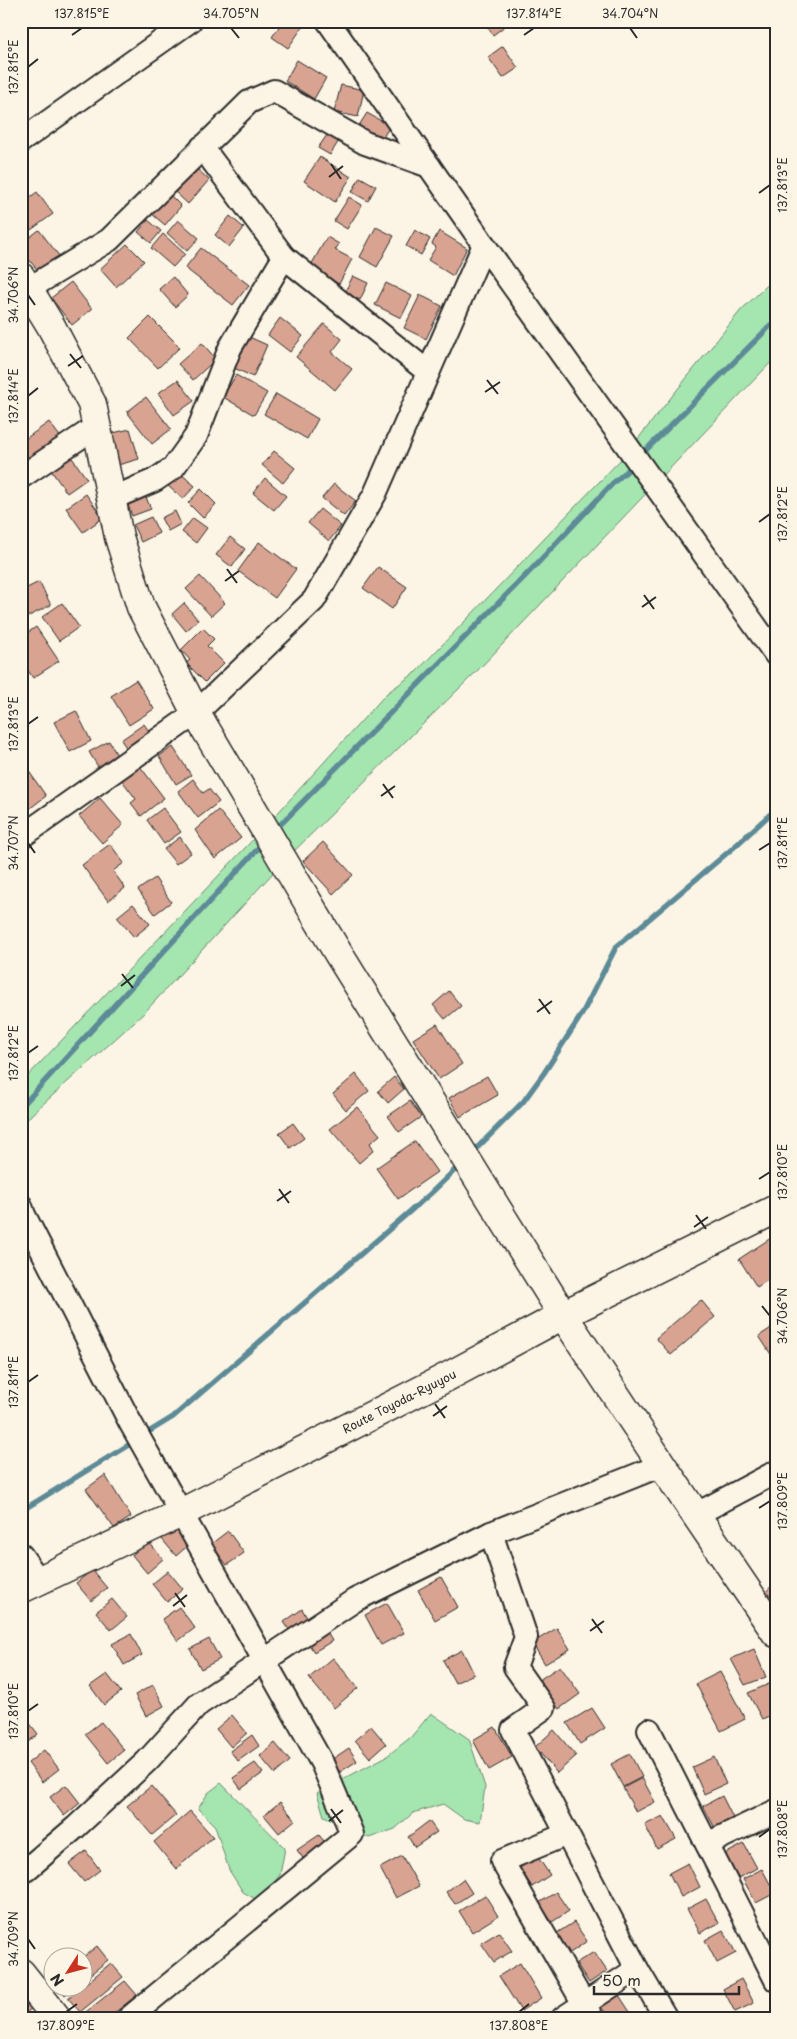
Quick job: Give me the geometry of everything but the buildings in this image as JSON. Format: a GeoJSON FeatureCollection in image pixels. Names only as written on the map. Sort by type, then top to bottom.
{"type":"FeatureCollection","features":[{"type":"Feature","properties":{"kind":"street"},"geometry":{"type":"LineString","coordinates":[[21,141],[190,21]]}},
{"type":"Feature","properties":{"kind":"street"},"geometry":{"type":"LineString","coordinates":[[328,21],[484,245],[776,655]]}},
{"type":"Feature","properties":{"kind":"street"},"geometry":{"type":"LineString","coordinates":[[429,166],[364,143],[274,91],[249,102],[110,240],[25,283],[51,326],[92,404],[119,536],[141,607],[196,713],[338,953],[563,1315],[776,1633]]}},
{"type":"Feature","properties":{"kind":"street"},"geometry":{"type":"LineString","coordinates":[[202,147],[284,257],[428,372]]}},
{"type":"Feature","properties":{"kind":"street"},"geometry":{"type":"LineString","coordinates":[[21,837],[196,713],[314,600],[374,494],[484,245]]}},
{"type":"Feature","properties":{"kind":"street"},"geometry":{"type":"LineString","coordinates":[[111,499],[156,480],[173,468],[196,436],[230,348],[284,257]]}},
{"type":"Feature","properties":{"kind":"street"},"geometry":{"type":"LineString","coordinates":[[21,477],[97,426]]}},
{"type":"Feature","properties":{"kind":"street"},"geometry":{"type":"LineString","coordinates":[[21,1206],[130,1422],[322,1762],[352,1834],[129,2018]]}},
{"type":"Feature","properties":{"kind":"street","name":"Route Toyoda-Ryuyou"},"geometry":{"type":"LineString","coordinates":[[30,1585],[181,1513],[447,1377],[563,1315],[776,1209]]}},
{"type":"Feature","properties":{"kind":"street"},"geometry":{"type":"LineString","coordinates":[[21,1874],[147,1762],[199,1704],[355,1600],[492,1533],[662,1465]]}},
{"type":"Feature","properties":{"kind":"street"},"geometry":{"type":"LineString","coordinates":[[697,1514],[776,1472]]}},
{"type":"Feature","properties":{"kind":"street"},"geometry":{"type":"LineString","coordinates":[[492,1533],[526,1637],[514,1667],[544,1708],[513,1730],[637,1970],[666,2018]]}},
{"type":"Feature","properties":{"kind":"street"},"geometry":{"type":"LineString","coordinates":[[21,1554],[30,1585]]}},
{"type":"Feature","properties":{"kind":"street"},"geometry":{"type":"LineString","coordinates":[[650,1730],[707,1844],[769,1949],[776,1980]]}},
{"type":"Feature","properties":{"kind":"street"},"geometry":{"type":"LineString","coordinates":[[707,1844],[776,1811]]}},
{"type":"Feature","properties":{"kind":"street"},"geometry":{"type":"LineString","coordinates":[[566,1834],[502,1861],[588,2011]]}},
{"type":"Feature","properties":{"kind":"street"},"geometry":{"type":"LineString","coordinates":[[563,2018],[588,2011],[637,1970]]}},
{"type":"Feature","properties":{"kind":"street"},"geometry":{"type":"LineString","coordinates":[[21,1973],[57,2018]]}},
{"type":"Feature","properties":{"kind":"green space"},"geometry":{"type":"Polygon","coordinates":[[[776,277],[776,357],[481,667],[284,861],[144,1013],[32,1114],[21,1127],[21,1083],[264,828],[387,693],[416,672],[625,455],[741,310],[776,277]]]}},
{"type":"Feature","properties":{"kind":"green space"},"geometry":{"type":"Polygon","coordinates":[[[431,1713],[469,1739],[485,1787],[480,1822],[464,1819],[443,1804],[413,1813],[395,1829],[369,1838],[324,1816],[317,1793],[387,1756],[411,1737],[431,1713]]]}},
{"type":"Feature","properties":{"kind":"green space"},"geometry":{"type":"Polygon","coordinates":[[[221,1783],[285,1848],[280,1875],[259,1901],[243,1892],[229,1870],[215,1826],[198,1809],[208,1793],[221,1783]]]}},
{"type":"Feature","properties":{"kind":"waterway"},"geometry":{"type":"LineString","coordinates":[[640,456],[776,320]]}},
{"type":"Feature","properties":{"kind":"waterway"},"geometry":{"type":"LineString","coordinates":[[274,831],[532,569],[613,483],[634,465]]}},
{"type":"Feature","properties":{"kind":"waterway"},"geometry":{"type":"LineString","coordinates":[[472,1153],[523,1102],[544,1073],[582,1014],[616,947],[776,809]]}},
{"type":"Feature","properties":{"kind":"waterway"},"geometry":{"type":"LineString","coordinates":[[21,1107],[263,843]]}},
{"type":"Feature","properties":{"kind":"waterway"},"geometry":{"type":"LineString","coordinates":[[142,1436],[173,1417],[430,1194],[460,1165]]}},
{"type":"Feature","properties":{"kind":"waterway"},"geometry":{"type":"LineString","coordinates":[[21,1511],[135,1441]]}}]}
